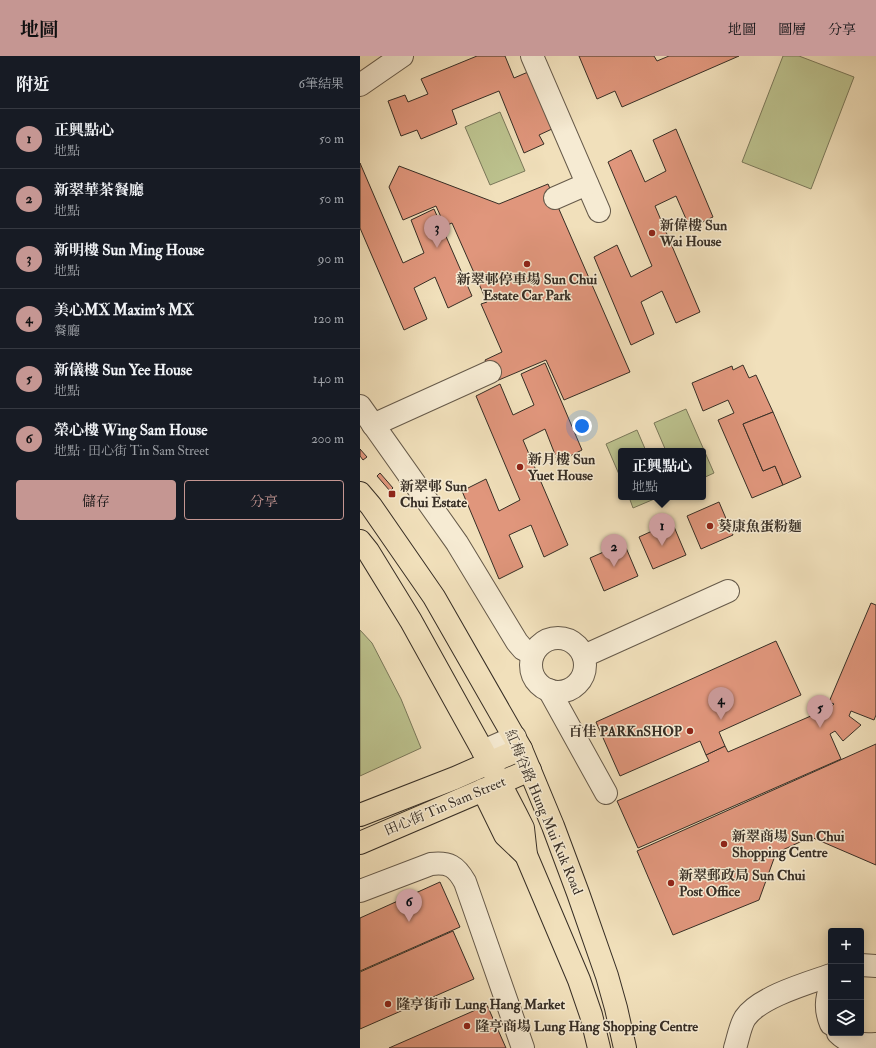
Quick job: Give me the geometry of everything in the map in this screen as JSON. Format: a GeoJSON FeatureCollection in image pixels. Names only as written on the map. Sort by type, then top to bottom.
{"type":"FeatureCollection","features":[{"type":"Feature","properties":{"kind":"main road","name":"紅梅谷路 Hung Mui Kuk Road"},"geometry":{"type":"LineString","coordinates":[[360,493],[371,506],[434,597],[518,743],[553,826],[578,893],[607,976],[625,1048]]}},
{"type":"Feature","properties":{"kind":"main road","name":"紅梅谷路 Hung Mui Kuk Road"},"geometry":{"type":"LineString","coordinates":[[360,541],[368,551],[407,615],[486,757],[491,787],[523,828],[526,855],[579,980],[591,1015],[599,1048]]}},
{"type":"Feature","properties":{"kind":"main road"},"geometry":{"type":"LineString","coordinates":[[369,811],[433,775],[486,757]]}},
{"type":"Feature","properties":{"kind":"main road","name":"田心街 Tin Sam Street"},"geometry":{"type":"LineString","coordinates":[[360,843],[530,770]]}},
{"type":"Feature","properties":{"kind":"lane"},"geometry":{"type":"LineString","coordinates":[[360,85],[402,56]]}},
{"type":"Feature","properties":{"kind":"lane"},"geometry":{"type":"LineString","coordinates":[[532,56],[599,211]]}},
{"type":"Feature","properties":{"kind":"lane"},"geometry":{"type":"LineString","coordinates":[[556,198],[587,184]]}},
{"type":"Feature","properties":{"kind":"lane"},"geometry":{"type":"LineString","coordinates":[[373,425],[490,372]]}},
{"type":"Feature","properties":{"kind":"lane"},"geometry":{"type":"LineString","coordinates":[[360,406],[457,543],[517,642],[523,649],[533,654]]}},
{"type":"Feature","properties":{"kind":"lane"},"geometry":{"type":"LineString","coordinates":[[584,656],[728,591]]}},
{"type":"Feature","properties":{"kind":"lane"},"geometry":{"type":"LineString","coordinates":[[554,638],[564,638],[572,641],[580,648],[584,656],[584,673],[577,684],[566,690],[557,692],[549,690],[541,686],[535,679],[531,663],[533,654],[538,646],[545,641],[554,638]]}},
{"type":"Feature","properties":{"kind":"lane"},"geometry":{"type":"LineString","coordinates":[[549,690],[606,793]]}},
{"type":"Feature","properties":{"kind":"lane"},"geometry":{"type":"LineString","coordinates":[[486,757],[518,743]]}},
{"type":"Feature","properties":{"kind":"lane"},"geometry":{"type":"LineString","coordinates":[[360,891],[431,864],[448,864],[459,871],[465,882],[523,1048]]}},
{"type":"Feature","properties":{"kind":"lane"},"geometry":{"type":"LineString","coordinates":[[771,998],[778,984],[828,963]]}},
{"type":"Feature","properties":{"kind":"lane"},"geometry":{"type":"LineString","coordinates":[[864,965],[876,966]]}},
{"type":"Feature","properties":{"kind":"lane"},"geometry":{"type":"LineString","coordinates":[[735,1048],[745,1018],[761,1003],[792,989],[828,976]]}},
{"type":"Feature","properties":{"kind":"lane"},"geometry":{"type":"LineString","coordinates":[[792,989],[828,1017]]}},
{"type":"Feature","properties":{"kind":"lane"},"geometry":{"type":"LineString","coordinates":[[828,993],[826,998],[828,1011]]}},
{"type":"Feature","properties":{"kind":"lane"},"geometry":{"type":"LineString","coordinates":[[842,1036],[851,1042],[864,1045],[876,1044]]}},
{"type":"Feature","properties":{"kind":"green space"},"geometry":{"type":"Polygon","coordinates":[[[783,56],[799,56],[854,77],[811,189],[742,162],[783,56]]]}},
{"type":"Feature","properties":{"kind":"green space"},"geometry":{"type":"Polygon","coordinates":[[[500,112],[525,171],[490,185],[465,127],[500,112]]]}},
{"type":"Feature","properties":{"kind":"green space"},"geometry":{"type":"Polygon","coordinates":[[[686,409],[703,448],[665,448],[654,423],[686,409]]]}},
{"type":"Feature","properties":{"kind":"green space"},"geometry":{"type":"Polygon","coordinates":[[[637,430],[645,448],[618,448],[618,472],[606,444],[637,430]]]}},
{"type":"Feature","properties":{"kind":"green space"},"geometry":{"type":"Polygon","coordinates":[[[706,455],[714,473],[706,477],[706,455]]]}},
{"type":"Feature","properties":{"kind":"green space"},"geometry":{"type":"Polygon","coordinates":[[[630,500],[652,500],[633,508],[630,500]]]}},
{"type":"Feature","properties":{"kind":"green space"},"geometry":{"type":"Polygon","coordinates":[[[360,630],[372,643],[401,699],[421,748],[360,776],[360,630]]]}},
{"type":"Feature","properties":{"kind":"building"},"geometry":{"type":"Polygon","coordinates":[[[477,56],[505,56],[514,78],[528,72],[552,129],[539,135],[544,144],[524,153],[499,91],[452,110],[457,124],[421,139],[417,130],[401,136],[388,101],[405,95],[408,102],[428,94],[421,79],[477,56]]]}},
{"type":"Feature","properties":{"kind":"building"},"geometry":{"type":"Polygon","coordinates":[[[579,56],[654,56],[657,61],[669,56],[739,56],[622,107],[615,91],[597,99],[579,56]]]}},
{"type":"Feature","properties":{"kind":"building","name":"新偉樓 Sun Wai House"},"geometry":{"type":"Polygon","coordinates":[[[676,129],[713,217],[690,228],[676,196],[655,206],[700,312],[676,323],[662,291],[641,302],[654,334],[631,345],[594,257],[617,245],[631,277],[652,266],[608,162],[631,150],[645,182],[666,171],[653,140],[676,129]]]}},
{"type":"Feature","properties":{"kind":"building"},"geometry":{"type":"Polygon","coordinates":[[[360,163],[403,263],[424,253],[411,220],[434,209],[472,296],[448,308],[435,277],[414,288],[427,319],[404,330],[360,228],[360,163]]]}},
{"type":"Feature","properties":{"kind":"building","name":"新翠邨停車場 Sun Chui Estate Car Park"},"geometry":{"type":"Polygon","coordinates":[[[399,166],[499,204],[548,184],[630,372],[564,400],[546,360],[494,382],[485,360],[502,352],[481,304],[487,302],[452,223],[445,226],[436,206],[403,220],[389,187],[399,166]]]}},
{"type":"Feature","properties":{"kind":"building","name":"新月樓 Sun Yuet House"},"geometry":{"type":"Polygon","coordinates":[[[545,363],[582,450],[558,462],[545,429],[523,440],[568,545],[544,557],[531,525],[509,535],[523,567],[499,579],[462,491],[486,479],[499,511],[520,500],[476,396],[500,384],[513,415],[534,405],[521,374],[545,363]]]}},
{"type":"Feature","properties":{"kind":"building"},"geometry":{"type":"Polygon","coordinates":[[[743,365],[749,378],[756,375],[773,412],[743,424],[763,471],[775,466],[783,485],[752,498],[718,420],[734,413],[728,400],[703,411],[692,383],[732,366],[733,370],[743,365]]]}},
{"type":"Feature","properties":{"kind":"building"},"geometry":{"type":"Polygon","coordinates":[[[773,412],[801,477],[783,485],[775,466],[763,471],[743,424],[773,412]]]}},
{"type":"Feature","properties":{"kind":"building"},"geometry":{"type":"Polygon","coordinates":[[[360,449],[367,457],[363,460],[360,456],[360,449]]]}},
{"type":"Feature","properties":{"kind":"building"},"geometry":{"type":"Polygon","coordinates":[[[380,473],[393,488],[390,491],[377,476],[380,473]]]}},
{"type":"Feature","properties":{"kind":"building","name":"葵康魚蛋粉麵"},"geometry":{"type":"Polygon","coordinates":[[[719,502],[733,535],[701,549],[687,516],[719,502]]]}},
{"type":"Feature","properties":{"kind":"building"},"geometry":{"type":"Polygon","coordinates":[[[672,522],[686,555],[653,569],[639,537],[672,522]]]}},
{"type":"Feature","properties":{"kind":"building"},"geometry":{"type":"Polygon","coordinates":[[[624,543],[638,576],[604,591],[590,558],[624,543]]]}},
{"type":"Feature","properties":{"kind":"building"},"geometry":{"type":"Polygon","coordinates":[[[871,603],[876,605],[876,715],[874,720],[851,711],[849,716],[861,725],[843,741],[835,731],[830,734],[841,759],[638,848],[617,801],[709,761],[706,755],[725,746],[728,752],[820,712],[822,716],[834,704],[829,702],[871,603]]]}},
{"type":"Feature","properties":{"kind":"building"},"geometry":{"type":"Polygon","coordinates":[[[776,641],[801,695],[719,732],[725,746],[706,755],[700,741],[620,776],[596,722],[776,641]]]}},
{"type":"Feature","properties":{"kind":"building","name":"新翠商場 Sun Chui Shopping Centre"},"geometry":{"type":"Polygon","coordinates":[[[876,744],[876,865],[811,837],[776,853],[759,900],[673,935],[637,851],[876,744]]]}},
{"type":"Feature","properties":{"kind":"building"},"geometry":{"type":"Polygon","coordinates":[[[440,882],[460,927],[360,971],[360,918],[440,882]]]}},
{"type":"Feature","properties":{"kind":"building","name":"隆亨街市 Lung Hang Market"},"geometry":{"type":"Polygon","coordinates":[[[453,931],[474,979],[360,1029],[360,972],[453,931]]]}},
{"type":"Feature","properties":{"kind":"building","name":"隆亨商場 Lung Hang Shopping Centre"},"geometry":{"type":"Polygon","coordinates":[[[487,1005],[506,1048],[389,1048],[487,1005]]]}},
{"type":"Feature","properties":{"kind":"place","name":"新偉樓 Sun Wai House"},"geometry":{"type":"Point","coordinates":[652,233]}},
{"type":"Feature","properties":{"kind":"place","name":"新明樓 Sun Ming House"},"geometry":{"type":"Point","coordinates":[437,248]}},
{"type":"Feature","properties":{"kind":"place","name":"新翠邨停車場 Sun Chui Estate Car Park"},"geometry":{"type":"Point","coordinates":[527,264]}},
{"type":"Feature","properties":{"kind":"place","name":"新月樓 Sun Yuet House"},"geometry":{"type":"Point","coordinates":[520,467]}},
{"type":"Feature","properties":{"kind":"place","name":"新翠邨 Sun Chui Estate"},"geometry":{"type":"Point","coordinates":[392,494]}},
{"type":"Feature","properties":{"kind":"place","name":"葵康魚蛋粉麵"},"geometry":{"type":"Point","coordinates":[710,526]}},
{"type":"Feature","properties":{"kind":"place","name":"正興點心"},"geometry":{"type":"Point","coordinates":[662,546]}},
{"type":"Feature","properties":{"kind":"place","name":"新翠華茶餐廳"},"geometry":{"type":"Point","coordinates":[614,567]}},
{"type":"Feature","properties":{"kind":"place","name":"美心MX Maxim's MX"},"geometry":{"type":"Point","coordinates":[721,720]}},
{"type":"Feature","properties":{"kind":"place","name":"新儀樓 Sun Yee House"},"geometry":{"type":"Point","coordinates":[820,728]}},
{"type":"Feature","properties":{"kind":"place","name":"百佳 PARKnSHOP"},"geometry":{"type":"Point","coordinates":[690,731]}},
{"type":"Feature","properties":{"kind":"place","name":"新翠商場 Sun Chui Shopping Centre"},"geometry":{"type":"Point","coordinates":[724,844]}},
{"type":"Feature","properties":{"kind":"place","name":"新翠郵政局 Sun Chui Post Office"},"geometry":{"type":"Point","coordinates":[671,883]}},
{"type":"Feature","properties":{"kind":"place","name":"榮心樓 Wing Sam House"},"geometry":{"type":"Point","coordinates":[409,922]}},
{"type":"Feature","properties":{"kind":"place","name":"隆亨街市 Lung Hang Market"},"geometry":{"type":"Point","coordinates":[388,1004]}},
{"type":"Feature","properties":{"kind":"place","name":"隆亨商場 Lung Hang Shopping Centre"},"geometry":{"type":"Point","coordinates":[467,1026]}}]}
